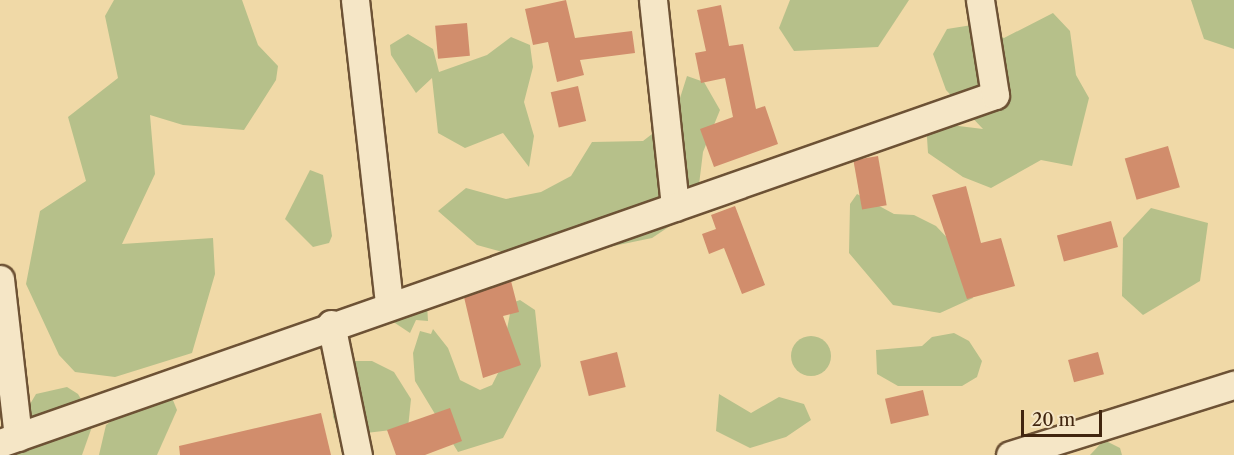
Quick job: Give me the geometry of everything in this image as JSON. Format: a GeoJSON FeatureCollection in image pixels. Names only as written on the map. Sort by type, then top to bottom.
{"type":"FeatureCollection","features":[{"type":"Feature","properties":{"kind":"street"},"geometry":{"type":"LineString","coordinates":[[355,0],[389,303]]}},
{"type":"Feature","properties":{"kind":"street"},"geometry":{"type":"LineString","coordinates":[[653,0],[675,207]]}},
{"type":"Feature","properties":{"kind":"street"},"geometry":{"type":"LineString","coordinates":[[0,279],[9,440],[389,303],[675,207],[995,95],[980,0]]}},
{"type":"Feature","properties":{"kind":"street"},"geometry":{"type":"LineString","coordinates":[[331,324],[358,455]]}},
{"type":"Feature","properties":{"kind":"street"},"geometry":{"type":"LineString","coordinates":[[1010,455],[1234,385]]}},
{"type":"Feature","properties":{"kind":"green space"},"geometry":{"type":"Polygon","coordinates":[[[114,0],[242,0],[258,45],[278,66],[276,80],[244,130],[183,125],[150,115],[155,174],[122,244],[213,238],[215,274],[192,353],[115,377],[75,372],[59,355],[26,284],[40,211],[86,181],[68,117],[118,78],[105,16],[114,0]]]}},
{"type":"Feature","properties":{"kind":"green space"},"geometry":{"type":"Polygon","coordinates":[[[790,0],[909,0],[878,47],[794,51],[779,28],[790,0]]]}},
{"type":"Feature","properties":{"kind":"green space"},"geometry":{"type":"Polygon","coordinates":[[[1191,0],[1234,0],[1234,49],[1204,39],[1191,0]]]}},
{"type":"Feature","properties":{"kind":"green space"},"geometry":{"type":"Polygon","coordinates":[[[1053,13],[1070,31],[1076,75],[1089,98],[1072,166],[1041,160],[991,188],[963,177],[928,153],[926,122],[983,129],[946,90],[933,54],[947,29],[972,25],[1004,38],[1053,13]]]}},
{"type":"Feature","properties":{"kind":"green space"},"geometry":{"type":"Polygon","coordinates":[[[408,34],[433,49],[439,72],[487,55],[511,37],[530,45],[533,67],[524,102],[534,136],[529,167],[503,133],[465,148],[438,133],[432,78],[416,93],[391,55],[390,45],[408,34]]]}},
{"type":"Feature","properties":{"kind":"green space"},"geometry":{"type":"Polygon","coordinates":[[[687,76],[704,82],[720,110],[703,152],[698,193],[673,224],[652,238],[570,255],[506,253],[477,245],[438,211],[466,188],[506,199],[541,192],[571,176],[592,142],[643,141],[674,117],[687,76]]]}},
{"type":"Feature","properties":{"kind":"green space"},"geometry":{"type":"Polygon","coordinates":[[[310,170],[323,175],[332,236],[329,243],[313,247],[285,219],[310,170]]]}},
{"type":"Feature","properties":{"kind":"green space"},"geometry":{"type":"Polygon","coordinates":[[[857,194],[894,214],[914,215],[936,226],[954,245],[973,298],[940,313],[893,305],[849,253],[850,204],[857,194]]]}},
{"type":"Feature","properties":{"kind":"green space"},"geometry":{"type":"Polygon","coordinates":[[[1151,208],[1208,223],[1200,281],[1143,315],[1122,296],[1123,238],[1151,208]]]}},
{"type":"Feature","properties":{"kind":"green space"},"geometry":{"type":"Polygon","coordinates":[[[520,300],[535,310],[541,366],[503,438],[458,452],[415,381],[413,353],[420,331],[431,334],[433,329],[448,348],[460,380],[480,390],[492,385],[499,371],[512,303],[520,300]]]}},
{"type":"Feature","properties":{"kind":"green space"},"geometry":{"type":"Polygon","coordinates":[[[427,304],[428,321],[416,320],[410,333],[380,313],[427,304]]]}},
{"type":"Feature","properties":{"kind":"green space"},"geometry":{"type":"Polygon","coordinates":[[[954,333],[969,341],[982,361],[977,377],[962,386],[898,386],[877,374],[876,350],[922,346],[932,337],[954,333]]]}},
{"type":"Feature","properties":{"kind":"green space"},"geometry":{"type":"Polygon","coordinates":[[[811,336],[819,337],[825,342],[830,348],[830,364],[825,370],[819,375],[811,376],[803,375],[797,370],[792,364],[791,356],[792,348],[797,342],[803,337],[811,336]]]}},
{"type":"Feature","properties":{"kind":"green space"},"geometry":{"type":"Polygon","coordinates":[[[354,361],[372,361],[394,372],[411,399],[408,428],[341,436],[333,417],[331,377],[354,361]]]}},
{"type":"Feature","properties":{"kind":"green space"},"geometry":{"type":"Polygon","coordinates":[[[67,387],[78,394],[94,421],[82,455],[0,455],[36,394],[67,387]]]}},
{"type":"Feature","properties":{"kind":"green space"},"geometry":{"type":"Polygon","coordinates":[[[168,388],[177,410],[157,455],[99,455],[106,425],[155,389],[168,388]]]}},
{"type":"Feature","properties":{"kind":"green space"},"geometry":{"type":"Polygon","coordinates":[[[719,394],[751,413],[779,397],[804,404],[811,420],[786,437],[750,448],[716,431],[719,394]]]}},
{"type":"Feature","properties":{"kind":"green space"},"geometry":{"type":"Polygon","coordinates":[[[1104,440],[1120,448],[1122,455],[1090,455],[1104,440]]]}},
{"type":"Feature","properties":{"kind":"building"},"geometry":{"type":"Polygon","coordinates":[[[566,0],[575,38],[632,31],[635,53],[580,60],[584,75],[557,82],[548,42],[533,45],[525,9],[566,0]]]}},
{"type":"Feature","properties":{"kind":"building"},"geometry":{"type":"Polygon","coordinates":[[[721,5],[729,46],[743,44],[756,109],[765,106],[778,144],[714,167],[700,129],[733,117],[725,78],[701,83],[695,53],[706,51],[697,10],[721,5]]]}},
{"type":"Feature","properties":{"kind":"building"},"geometry":{"type":"Polygon","coordinates":[[[467,23],[470,56],[438,59],[435,26],[467,23]]]}},
{"type":"Feature","properties":{"kind":"building"},"geometry":{"type":"Polygon","coordinates":[[[578,86],[586,121],[559,127],[551,92],[578,86]]]}},
{"type":"Feature","properties":{"kind":"building"},"geometry":{"type":"Polygon","coordinates":[[[1168,146],[1180,187],[1137,200],[1125,158],[1168,146]]]}},
{"type":"Feature","properties":{"kind":"building"},"geometry":{"type":"Polygon","coordinates":[[[878,156],[887,205],[862,210],[853,160],[878,156]]]}},
{"type":"Feature","properties":{"kind":"building"},"geometry":{"type":"Polygon","coordinates":[[[966,186],[981,243],[1001,238],[1015,286],[967,299],[932,195],[966,186]]]}},
{"type":"Feature","properties":{"kind":"building"},"geometry":{"type":"Polygon","coordinates":[[[735,206],[765,285],[742,294],[724,248],[709,254],[702,234],[716,229],[711,215],[735,206]]]}},
{"type":"Feature","properties":{"kind":"building"},"geometry":{"type":"Polygon","coordinates":[[[1111,221],[1118,247],[1064,262],[1057,235],[1111,221]]]}},
{"type":"Feature","properties":{"kind":"building"},"geometry":{"type":"Polygon","coordinates":[[[511,281],[519,312],[503,316],[521,365],[483,378],[464,297],[511,281]]]}},
{"type":"Feature","properties":{"kind":"building"},"geometry":{"type":"Polygon","coordinates":[[[617,352],[626,387],[589,396],[580,361],[617,352]]]}},
{"type":"Feature","properties":{"kind":"building"},"geometry":{"type":"Polygon","coordinates":[[[1098,352],[1104,374],[1074,382],[1068,360],[1098,352]]]}},
{"type":"Feature","properties":{"kind":"building"},"geometry":{"type":"Polygon","coordinates":[[[923,390],[929,415],[891,424],[885,399],[923,390]]]}},
{"type":"Feature","properties":{"kind":"building"},"geometry":{"type":"Polygon","coordinates":[[[450,408],[462,441],[425,455],[396,455],[387,430],[450,408]]]}},
{"type":"Feature","properties":{"kind":"building"},"geometry":{"type":"Polygon","coordinates":[[[321,413],[331,455],[180,455],[179,446],[321,413]]]}}]}
